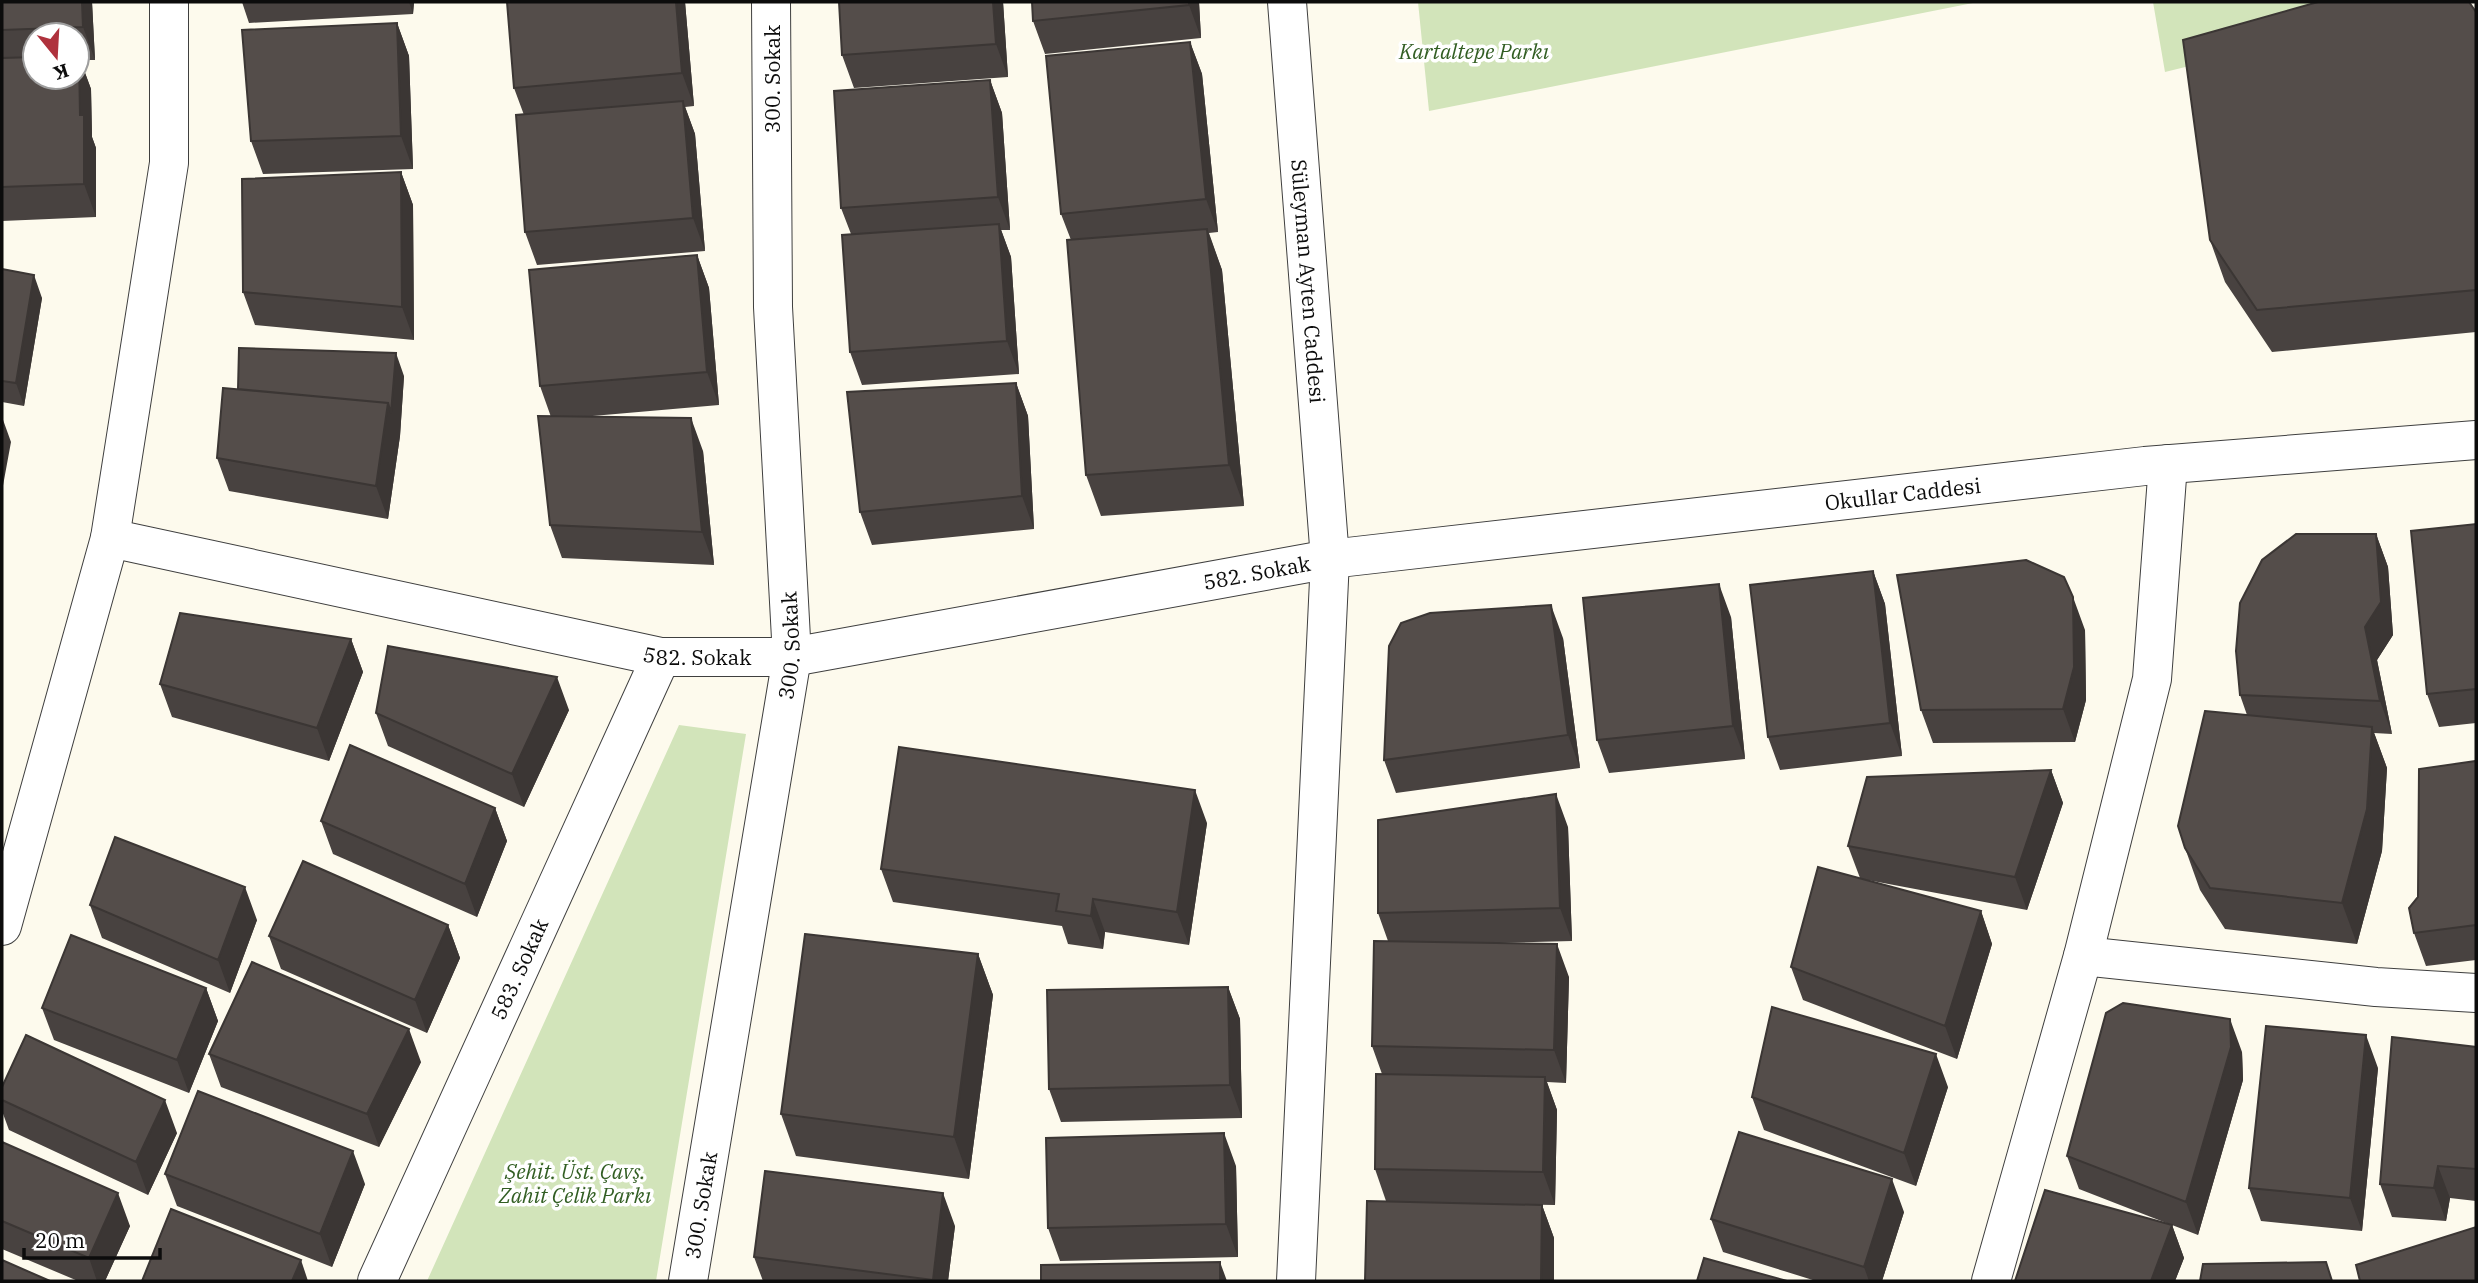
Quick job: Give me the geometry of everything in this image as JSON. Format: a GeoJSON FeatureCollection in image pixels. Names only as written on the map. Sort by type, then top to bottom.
{"type":"FeatureCollection","features":[{"type":"Feature","properties":{"kind":"street"},"geometry":{"type":"LineString","coordinates":[[2,926],[110,538],[169,163],[169,2]]}},
{"type":"Feature","properties":{"kind":"street","name":"300. Sokak"},"geometry":{"type":"LineString","coordinates":[[688,1281],[792,657],[773,307],[771,2]]}},
{"type":"Feature","properties":{"kind":"street","name":"Süleyman Ayten Caddesi"},"geometry":{"type":"LineString","coordinates":[[1287,2],[1330,559],[1296,1281]]}},
{"type":"Feature","properties":{"kind":"street","name":"Okullar Caddesi"},"geometry":{"type":"LineString","coordinates":[[1330,559],[2168,464],[2476,440]]}},
{"type":"Feature","properties":{"kind":"street"},"geometry":{"type":"LineString","coordinates":[[1991,1281],[2083,956],[2152,679],[2168,464]]}},
{"type":"Feature","properties":{"kind":"street","name":"582. Sokak"},"geometry":{"type":"LineString","coordinates":[[110,538],[661,657],[792,657],[1330,559]]}},
{"type":"Feature","properties":{"kind":"street","name":"583. Sokak"},"geometry":{"type":"LineString","coordinates":[[377,1281],[661,657]]}},
{"type":"Feature","properties":{"kind":"street"},"geometry":{"type":"LineString","coordinates":[[2083,956],[2376,987],[2476,993]]}},
{"type":"Feature","properties":{"kind":"green space","name":"Kartaltepe Parkı"},"geometry":{"type":"Polygon","coordinates":[[[1418,2],[1978,2],[1429,111],[1418,2]]]}},
{"type":"Feature","properties":{"kind":"green space"},"geometry":{"type":"Polygon","coordinates":[[[2153,2],[2449,2],[2165,72],[2153,2]]]}},
{"type":"Feature","properties":{"kind":"green space","name":"Şehit. Üst. Çavş. Zahit Çelik Parkı"},"geometry":{"type":"Polygon","coordinates":[[[679,725],[746,734],[656,1281],[427,1281],[679,725]]]}},
{"type":"Feature","properties":{"kind":"building"},"geometry":{"type":"Polygon","coordinates":[[[2,2],[82,2],[83,21],[21,21],[21,29],[2,30],[2,2]]]}},
{"type":"Feature","properties":{"kind":"building"},"geometry":{"type":"Polygon","coordinates":[[[507,2],[676,2],[682,73],[514,88],[507,2]]]}},
{"type":"Feature","properties":{"kind":"building"},"geometry":{"type":"Polygon","coordinates":[[[839,2],[993,2],[996,44],[842,55],[839,2]]]}},
{"type":"Feature","properties":{"kind":"building"},"geometry":{"type":"Polygon","coordinates":[[[1032,2],[1189,2],[1189,5],[1033,21],[1032,2]]]}},
{"type":"Feature","properties":{"kind":"building"},"geometry":{"type":"Polygon","coordinates":[[[2318,2],[2469,2],[2476,12],[2476,290],[2257,310],[2210,240],[2183,40],[2318,2]]]}},
{"type":"Feature","properties":{"kind":"building"},"geometry":{"type":"Polygon","coordinates":[[[397,23],[401,136],[251,141],[242,30],[397,23]]]}},
{"type":"Feature","properties":{"kind":"building"},"geometry":{"type":"Polygon","coordinates":[[[1190,42],[1206,199],[1061,214],[1046,56],[1190,42]]]}},
{"type":"Feature","properties":{"kind":"building"},"geometry":{"type":"Polygon","coordinates":[[[21,57],[21,91],[80,91],[80,115],[84,115],[84,184],[2,187],[2,58],[21,57]]]}},
{"type":"Feature","properties":{"kind":"building"},"geometry":{"type":"Polygon","coordinates":[[[990,80],[998,197],[841,208],[834,91],[990,80]]]}},
{"type":"Feature","properties":{"kind":"building"},"geometry":{"type":"Polygon","coordinates":[[[683,101],[693,218],[525,232],[516,115],[683,101]]]}},
{"type":"Feature","properties":{"kind":"building"},"geometry":{"type":"Polygon","coordinates":[[[401,172],[402,307],[243,292],[242,179],[401,172]]]}},
{"type":"Feature","properties":{"kind":"building"},"geometry":{"type":"Polygon","coordinates":[[[999,224],[1007,341],[850,352],[842,235],[999,224]]]}},
{"type":"Feature","properties":{"kind":"building"},"geometry":{"type":"Polygon","coordinates":[[[1207,229],[1229,465],[1086,475],[1067,240],[1207,229]]]}},
{"type":"Feature","properties":{"kind":"building"},"geometry":{"type":"Polygon","coordinates":[[[697,255],[707,372],[540,386],[529,270],[697,255]]]}},
{"type":"Feature","properties":{"kind":"building"},"geometry":{"type":"Polygon","coordinates":[[[2,269],[34,275],[16,383],[2,381],[2,269]]]}},
{"type":"Feature","properties":{"kind":"building"},"geometry":{"type":"Polygon","coordinates":[[[239,348],[396,353],[391,413],[388,403],[238,389],[239,348]]]}},
{"type":"Feature","properties":{"kind":"building"},"geometry":{"type":"Polygon","coordinates":[[[1016,383],[1022,496],[860,512],[847,392],[1016,383]]]}},
{"type":"Feature","properties":{"kind":"building"},"geometry":{"type":"Polygon","coordinates":[[[223,388],[388,403],[376,486],[217,458],[223,388]]]}},
{"type":"Feature","properties":{"kind":"building"},"geometry":{"type":"Polygon","coordinates":[[[538,416],[691,418],[702,532],[550,525],[538,416]]]}},
{"type":"Feature","properties":{"kind":"building"},"geometry":{"type":"Polygon","coordinates":[[[2476,524],[2476,689],[2427,694],[2411,531],[2476,524]]]}},
{"type":"Feature","properties":{"kind":"building"},"geometry":{"type":"Polygon","coordinates":[[[2296,534],[2376,534],[2381,602],[2365,627],[2380,701],[2240,695],[2236,651],[2240,603],[2262,560],[2296,534]]]}},
{"type":"Feature","properties":{"kind":"building"},"geometry":{"type":"Polygon","coordinates":[[[2026,560],[2064,577],[2073,597],[2074,667],[2063,709],[1921,710],[1897,575],[2026,560]]]}},
{"type":"Feature","properties":{"kind":"building"},"geometry":{"type":"Polygon","coordinates":[[[1873,571],[1890,723],[1768,737],[1750,585],[1873,571]]]}},
{"type":"Feature","properties":{"kind":"building"},"geometry":{"type":"Polygon","coordinates":[[[1719,584],[1733,726],[1597,740],[1583,598],[1719,584]]]}},
{"type":"Feature","properties":{"kind":"building"},"geometry":{"type":"Polygon","coordinates":[[[1551,605],[1568,735],[1384,760],[1389,646],[1401,623],[1430,613],[1551,605]]]}},
{"type":"Feature","properties":{"kind":"building"},"geometry":{"type":"Polygon","coordinates":[[[180,613],[351,639],[317,728],[160,684],[180,613]]]}},
{"type":"Feature","properties":{"kind":"building"},"geometry":{"type":"Polygon","coordinates":[[[388,646],[557,677],[512,774],[376,713],[388,646]]]}},
{"type":"Feature","properties":{"kind":"building"},"geometry":{"type":"Polygon","coordinates":[[[2205,711],[2372,727],[2367,809],[2342,903],[2210,888],[2185,848],[2178,826],[2205,711]]]}},
{"type":"Feature","properties":{"kind":"building"},"geometry":{"type":"Polygon","coordinates":[[[350,745],[495,808],[465,884],[321,821],[350,745]]]}},
{"type":"Feature","properties":{"kind":"building"},"geometry":{"type":"Polygon","coordinates":[[[899,747],[1195,790],[1177,912],[1093,899],[1091,916],[1056,911],[1059,894],[881,869],[899,747]]]}},
{"type":"Feature","properties":{"kind":"building"},"geometry":{"type":"Polygon","coordinates":[[[2476,761],[2476,925],[2414,933],[2409,908],[2418,897],[2419,769],[2476,761]]]}},
{"type":"Feature","properties":{"kind":"building"},"geometry":{"type":"Polygon","coordinates":[[[2051,770],[2015,877],[1848,846],[1867,777],[2051,770]]]}},
{"type":"Feature","properties":{"kind":"building"},"geometry":{"type":"Polygon","coordinates":[[[1556,794],[1560,908],[1378,913],[1378,820],[1556,794]]]}},
{"type":"Feature","properties":{"kind":"building"},"geometry":{"type":"Polygon","coordinates":[[[115,837],[245,887],[218,960],[90,905],[115,837]]]}},
{"type":"Feature","properties":{"kind":"building"},"geometry":{"type":"Polygon","coordinates":[[[303,861],[448,925],[415,1000],[269,936],[303,861]]]}},
{"type":"Feature","properties":{"kind":"building"},"geometry":{"type":"Polygon","coordinates":[[[1818,867],[1981,911],[1945,1026],[1791,967],[1818,867]]]}},
{"type":"Feature","properties":{"kind":"building"},"geometry":{"type":"Polygon","coordinates":[[[805,934],[978,954],[954,1137],[781,1114],[805,934]]]}},
{"type":"Feature","properties":{"kind":"building"},"geometry":{"type":"Polygon","coordinates":[[[71,935],[206,988],[177,1060],[42,1008],[71,935]]]}},
{"type":"Feature","properties":{"kind":"building"},"geometry":{"type":"Polygon","coordinates":[[[1374,941],[1557,944],[1554,1050],[1372,1046],[1374,941]]]}},
{"type":"Feature","properties":{"kind":"building"},"geometry":{"type":"Polygon","coordinates":[[[252,962],[409,1029],[367,1114],[209,1054],[252,962]]]}},
{"type":"Feature","properties":{"kind":"building"},"geometry":{"type":"Polygon","coordinates":[[[1228,987],[1230,1085],[1049,1089],[1047,990],[1228,987]]]}},
{"type":"Feature","properties":{"kind":"building"},"geometry":{"type":"Polygon","coordinates":[[[2123,1003],[2230,1019],[2231,1047],[2186,1202],[2067,1156],[2106,1013],[2123,1003]]]}},
{"type":"Feature","properties":{"kind":"building"},"geometry":{"type":"Polygon","coordinates":[[[1772,1007],[1936,1054],[1904,1153],[1752,1097],[1772,1007]]]}},
{"type":"Feature","properties":{"kind":"building"},"geometry":{"type":"Polygon","coordinates":[[[2266,1026],[2366,1035],[2350,1198],[2249,1188],[2266,1026]]]}},
{"type":"Feature","properties":{"kind":"building"},"geometry":{"type":"Polygon","coordinates":[[[26,1035],[165,1100],[136,1162],[2,1100],[2,1087],[26,1035]]]}},
{"type":"Feature","properties":{"kind":"building"},"geometry":{"type":"Polygon","coordinates":[[[2392,1037],[2476,1047],[2476,1169],[2438,1166],[2434,1188],[2380,1184],[2392,1037]]]}},
{"type":"Feature","properties":{"kind":"building"},"geometry":{"type":"Polygon","coordinates":[[[1376,1074],[1545,1077],[1543,1172],[1375,1169],[1376,1074]]]}},
{"type":"Feature","properties":{"kind":"building"},"geometry":{"type":"Polygon","coordinates":[[[198,1091],[353,1151],[320,1234],[165,1174],[198,1091]]]}},
{"type":"Feature","properties":{"kind":"building"},"geometry":{"type":"Polygon","coordinates":[[[1739,1132],[1892,1179],[1864,1267],[1711,1219],[1739,1132]]]}},
{"type":"Feature","properties":{"kind":"building"},"geometry":{"type":"Polygon","coordinates":[[[1224,1133],[1226,1224],[1048,1228],[1046,1138],[1224,1133]]]}},
{"type":"Feature","properties":{"kind":"building"},"geometry":{"type":"Polygon","coordinates":[[[2,1142],[118,1193],[89,1258],[2,1221],[2,1142]]]}},
{"type":"Feature","properties":{"kind":"building"},"geometry":{"type":"Polygon","coordinates":[[[765,1171],[943,1193],[933,1280],[754,1257],[765,1171]]]}},
{"type":"Feature","properties":{"kind":"building"},"geometry":{"type":"Polygon","coordinates":[[[2045,1190],[2172,1225],[2151,1281],[2015,1281],[2045,1190]]]}},
{"type":"Feature","properties":{"kind":"building"},"geometry":{"type":"Polygon","coordinates":[[[1367,1201],[1542,1205],[1541,1281],[1365,1281],[1367,1201]]]}},
{"type":"Feature","properties":{"kind":"building"},"geometry":{"type":"Polygon","coordinates":[[[171,1209],[301,1260],[292,1281],[142,1281],[171,1209]]]}},
{"type":"Feature","properties":{"kind":"building"},"geometry":{"type":"Polygon","coordinates":[[[2476,1227],[2476,1281],[2360,1281],[2356,1265],[2476,1227]]]}},
{"type":"Feature","properties":{"kind":"building"},"geometry":{"type":"Polygon","coordinates":[[[1704,1258],[1787,1281],[1697,1281],[1704,1258]]]}},
{"type":"Feature","properties":{"kind":"building"},"geometry":{"type":"Polygon","coordinates":[[[2,1260],[50,1281],[2,1281],[2,1260]]]}},
{"type":"Feature","properties":{"kind":"building"},"geometry":{"type":"Polygon","coordinates":[[[1220,1262],[1220,1281],[1041,1281],[1041,1265],[1220,1262]]]}},
{"type":"Feature","properties":{"kind":"building"},"geometry":{"type":"Polygon","coordinates":[[[2326,1262],[2332,1281],[2200,1281],[2203,1264],[2326,1262]]]}}]}
